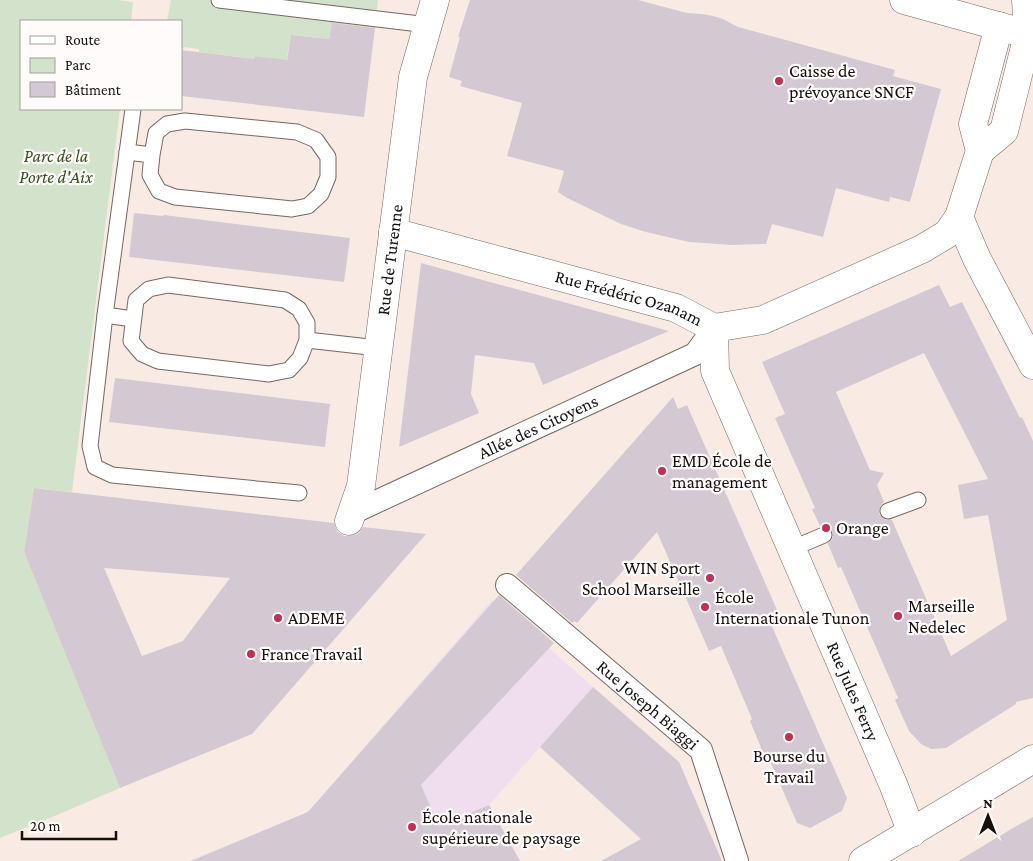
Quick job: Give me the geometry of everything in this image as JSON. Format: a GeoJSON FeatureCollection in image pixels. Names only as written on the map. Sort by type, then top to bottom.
{"type":"FeatureCollection","features":[{"type":"Feature","properties":{"kind":"street"},"geometry":{"type":"LineString","coordinates":[[904,0],[1031,35]]}},
{"type":"Feature","properties":{"kind":"street"},"geometry":{"type":"LineString","coordinates":[[1026,0],[1031,35],[1004,131],[980,151],[959,217],[978,259],[1033,365]]}},
{"type":"Feature","properties":{"kind":"street","name":"Rue de Turenne"},"geometry":{"type":"LineString","coordinates":[[350,517],[361,486],[413,77],[431,12]]}},
{"type":"Feature","properties":{"kind":"street"},"geometry":{"type":"LineString","coordinates":[[980,151],[972,124],[999,26]]}},
{"type":"Feature","properties":{"kind":"street","name":"Rue Frédéric Ozanam"},"geometry":{"type":"LineString","coordinates":[[393,232],[676,308],[714,328],[763,320],[922,249],[947,234],[959,217]]}},
{"type":"Feature","properties":{"kind":"street","name":"Allée des Citoyens"},"geometry":{"type":"LineString","coordinates":[[350,517],[695,354],[714,328]]}},
{"type":"Feature","properties":{"kind":"street","name":"Rue Jules Ferry"},"geometry":{"type":"LineString","coordinates":[[714,328],[715,371],[912,832]]}},
{"type":"Feature","properties":{"kind":"street","name":"Rue Joseph Biaggi"},"geometry":{"type":"LineString","coordinates":[[507,585],[701,750],[737,861]]}},
{"type":"Feature","properties":{"kind":"street"},"geometry":{"type":"LineString","coordinates":[[864,861],[1033,759]]}},
{"type":"Feature","properties":{"kind":"lane"},"geometry":{"type":"LineString","coordinates":[[219,0],[431,12]]}},
{"type":"Feature","properties":{"kind":"lane"},"geometry":{"type":"LineString","coordinates":[[133,110],[105,315],[90,446],[94,467],[112,474],[299,493]]}},
{"type":"Feature","properties":{"kind":"lane"},"geometry":{"type":"LineString","coordinates":[[185,121],[297,132],[316,140],[328,157],[328,178],[321,194],[308,206],[292,209],[175,197],[159,190],[150,175],[152,155],[156,133],[167,124],[185,121]]}},
{"type":"Feature","properties":{"kind":"lane"},"geometry":{"type":"LineString","coordinates":[[127,152],[152,155]]}},
{"type":"Feature","properties":{"kind":"lane"},"geometry":{"type":"LineString","coordinates":[[168,285],[285,300],[298,309],[307,323],[307,340],[300,358],[289,370],[269,374],[158,361],[142,354],[132,341],[136,300],[149,289],[168,285]]}},
{"type":"Feature","properties":{"kind":"lane"},"geometry":{"type":"LineString","coordinates":[[105,315],[133,319]]}},
{"type":"Feature","properties":{"kind":"lane"},"geometry":{"type":"LineString","coordinates":[[307,340],[378,348]]}},
{"type":"Feature","properties":{"kind":"lane"},"geometry":{"type":"LineString","coordinates":[[888,511],[918,500]]}},
{"type":"Feature","properties":{"kind":"lane"},"geometry":{"type":"LineString","coordinates":[[791,548],[824,536]]}},
{"type":"Feature","properties":{"kind":"shaded area"},"geometry":{"type":"Polygon","coordinates":[[[492,600],[593,687],[489,805],[520,861],[189,861],[308,812],[492,600]]]}},
{"type":"Feature","properties":{"kind":"green space","name":"Parc de la Porte d'Aix"},"geometry":{"type":"Polygon","coordinates":[[[0,0],[117,0],[133,2],[131,20],[20,20],[20,110],[120,110],[72,492],[34,488],[24,552],[120,788],[0,838],[0,0]]]}},
{"type":"Feature","properties":{"kind":"green space"},"geometry":{"type":"Polygon","coordinates":[[[171,0],[378,0],[375,28],[332,23],[329,39],[291,35],[286,62],[255,56],[254,59],[199,52],[199,49],[184,47],[182,50],[182,20],[167,20],[171,0]]]}},
{"type":"Feature","properties":{"kind":"building"},"geometry":{"type":"Polygon","coordinates":[[[470,0],[638,0],[687,13],[713,16],[738,27],[895,70],[893,76],[941,89],[910,202],[890,197],[889,202],[836,188],[823,237],[772,224],[766,244],[731,245],[689,242],[621,224],[558,192],[564,171],[507,156],[522,103],[460,86],[462,81],[449,77],[460,37],[458,37],[470,0]]]}},
{"type":"Feature","properties":{"kind":"building"},"geometry":{"type":"Polygon","coordinates":[[[332,23],[375,28],[364,117],[182,96],[182,50],[254,59],[255,56],[287,60],[291,35],[329,39],[332,23]]]}},
{"type":"Feature","properties":{"kind":"building"},"geometry":{"type":"Polygon","coordinates":[[[134,213],[350,238],[344,282],[129,257],[134,213]]]}},
{"type":"Feature","properties":{"kind":"building"},"geometry":{"type":"Polygon","coordinates":[[[421,263],[669,331],[543,385],[534,363],[475,355],[471,394],[479,413],[399,447],[421,263]]]}},
{"type":"Feature","properties":{"kind":"building"},"geometry":{"type":"Polygon","coordinates":[[[939,285],[950,307],[962,302],[1033,441],[1033,698],[1016,702],[1016,704],[946,748],[931,749],[921,744],[909,731],[895,700],[898,698],[841,567],[838,568],[828,544],[833,537],[832,531],[829,527],[820,526],[812,509],[815,508],[775,418],[785,414],[762,362],[939,285]],[[924,353],[836,392],[870,470],[884,473],[877,485],[884,502],[881,505],[879,514],[886,520],[892,520],[951,656],[1007,620],[988,515],[964,519],[958,485],[988,479],[924,353]]]}},
{"type":"Feature","properties":{"kind":"building"},"geometry":{"type":"Polygon","coordinates":[[[115,378],[330,404],[325,447],[109,422],[115,378]]]}},
{"type":"Feature","properties":{"kind":"building","name":"EMD École de management"},"geometry":{"type":"Polygon","coordinates":[[[673,397],[678,409],[687,405],[781,619],[771,624],[847,798],[842,811],[810,828],[797,823],[767,754],[764,755],[750,721],[752,719],[721,646],[709,651],[657,532],[577,623],[575,621],[572,623],[516,575],[673,397]]]}},
{"type":"Feature","properties":{"kind":"building"},"geometry":{"type":"Polygon","coordinates":[[[34,488],[334,523],[337,531],[344,536],[352,536],[359,533],[363,527],[426,534],[252,734],[120,788],[24,552],[34,488]],[[104,568],[142,656],[183,641],[230,578],[104,568]]]}},
{"type":"Feature","properties":{"kind":"building"},"geometry":{"type":"Polygon","coordinates":[[[499,595],[554,643],[421,785],[439,826],[489,805],[520,861],[191,861],[308,812],[499,595]]]}},
{"type":"Feature","properties":{"kind":"building"},"geometry":{"type":"Polygon","coordinates":[[[593,687],[679,762],[722,861],[601,861],[641,839],[540,747],[593,687]]]}},
{"type":"Feature","properties":{"kind":"building"},"geometry":{"type":"Polygon","coordinates":[[[1033,817],[1033,861],[958,861],[1013,828],[1033,817]]]}},
{"type":"Feature","properties":{"kind":"place","name":"Caisse de prévoyance SNCF"},"geometry":{"type":"Point","coordinates":[779,81]}},
{"type":"Feature","properties":{"kind":"place","name":"EMD École de management"},"geometry":{"type":"Point","coordinates":[662,471]}},
{"type":"Feature","properties":{"kind":"place","name":"Orange"},"geometry":{"type":"Point","coordinates":[826,528]}},
{"type":"Feature","properties":{"kind":"place","name":"WIN Sport School Marseille"},"geometry":{"type":"Point","coordinates":[710,578]}},
{"type":"Feature","properties":{"kind":"place","name":"École Internationale Tunon"},"geometry":{"type":"Point","coordinates":[705,607]}},
{"type":"Feature","properties":{"kind":"place","name":"Marseille Nedelec"},"geometry":{"type":"Point","coordinates":[898,616]}},
{"type":"Feature","properties":{"kind":"place","name":"ADEME"},"geometry":{"type":"Point","coordinates":[278,618]}},
{"type":"Feature","properties":{"kind":"place","name":"France Travail"},"geometry":{"type":"Point","coordinates":[251,654]}},
{"type":"Feature","properties":{"kind":"place","name":"Bourse du Travail"},"geometry":{"type":"Point","coordinates":[789,737]}},
{"type":"Feature","properties":{"kind":"place","name":"École nationale supérieure de paysage"},"geometry":{"type":"Point","coordinates":[412,827]}}]}
